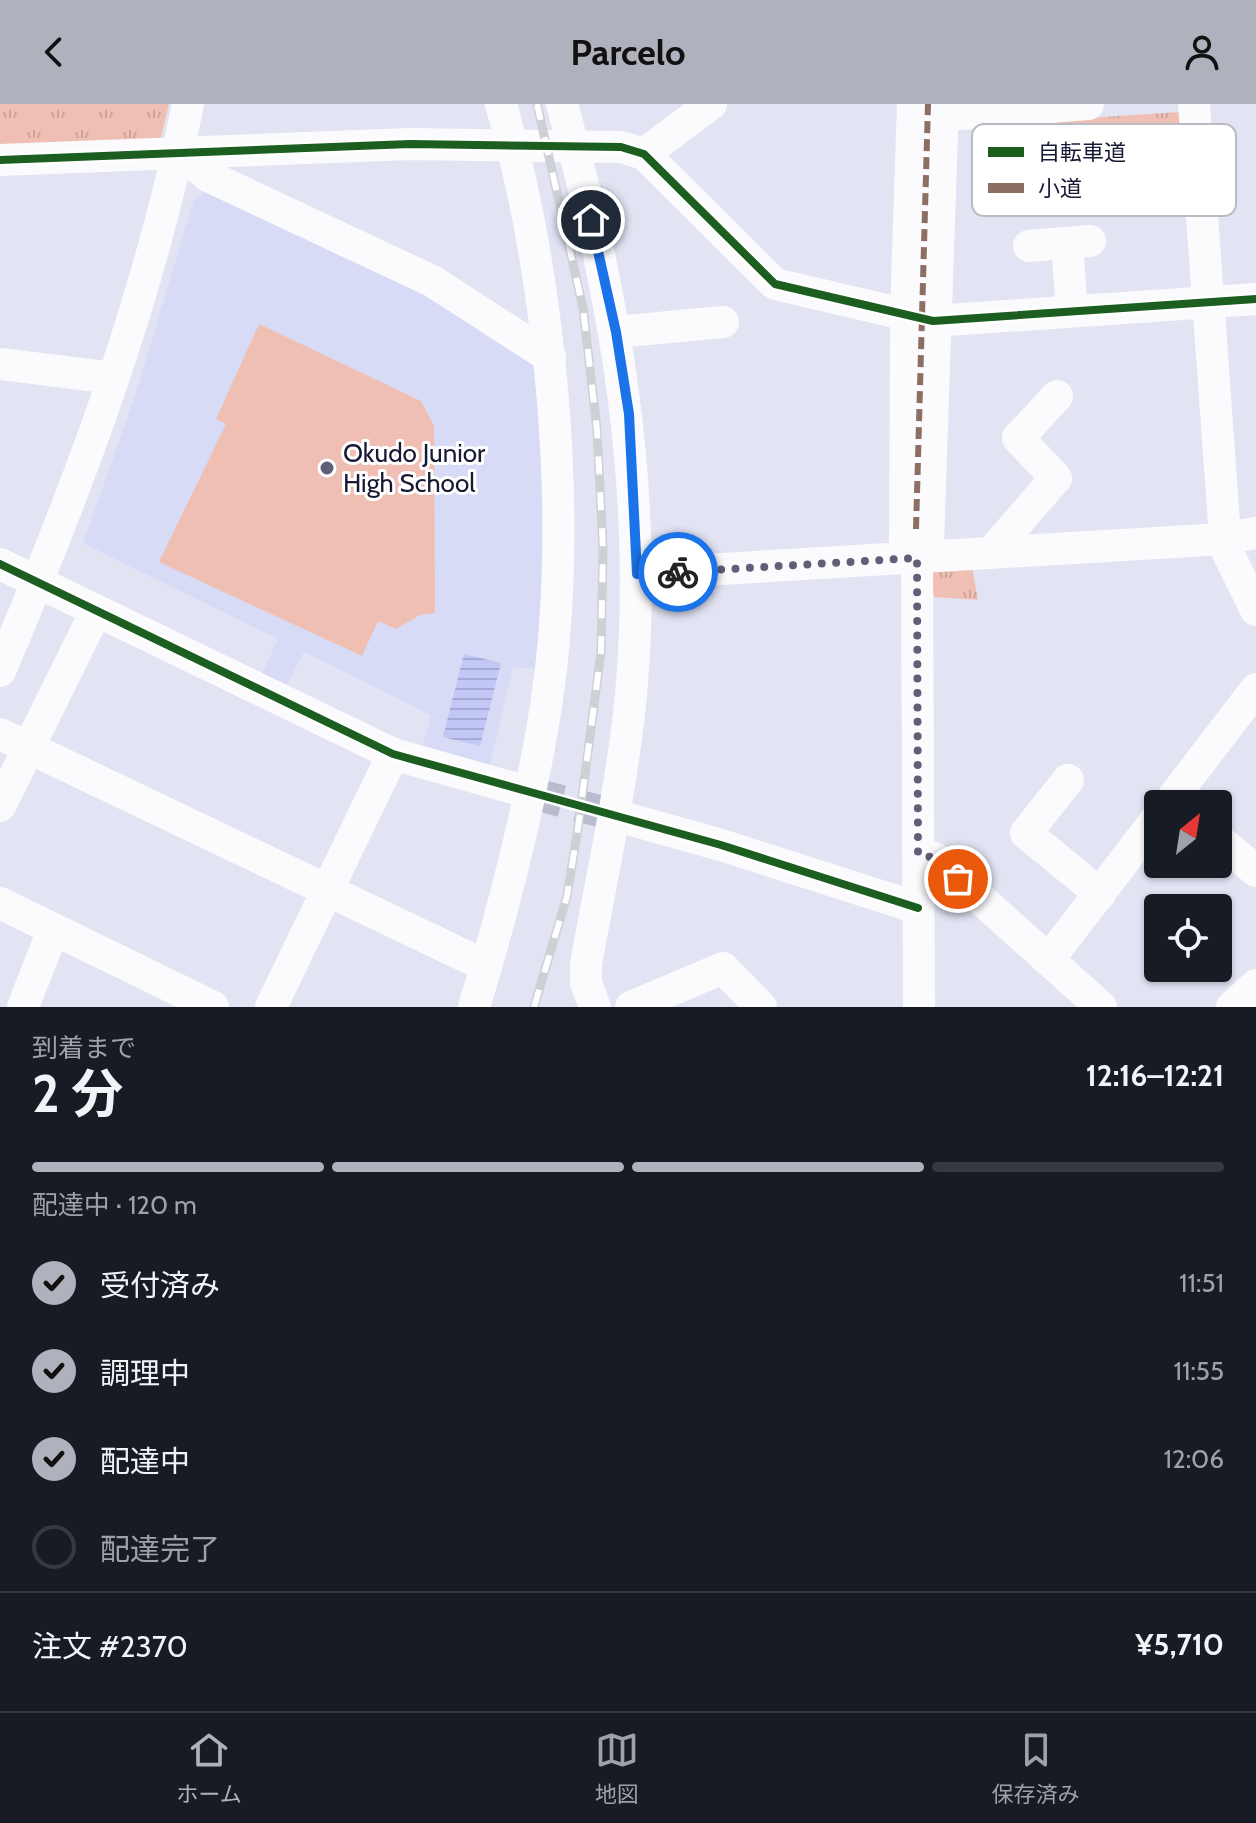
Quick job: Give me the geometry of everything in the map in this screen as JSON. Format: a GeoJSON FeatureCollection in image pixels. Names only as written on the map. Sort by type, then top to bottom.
{"type":"FeatureCollection","features":[{"type":"Feature","properties":{"kind":"street"},"geometry":{"type":"LineString","coordinates":[[0,671],[38,582],[113,378],[155,250],[188,104]]}},
{"type":"Feature","properties":{"kind":"street"},"geometry":{"type":"LineString","coordinates":[[474,1007],[531,793],[547,703],[558,551],[550,357],[514,147],[501,104]]}},
{"type":"Feature","properties":{"kind":"street"},"geometry":{"type":"LineString","coordinates":[[562,104],[616,332],[629,414],[637,574],[631,695],[614,815],[586,964],[586,983],[595,1007]]}},
{"type":"Feature","properties":{"kind":"street"},"geometry":{"type":"LineString","coordinates":[[644,154],[711,104]]}},
{"type":"Feature","properties":{"kind":"street"},"geometry":{"type":"LineString","coordinates":[[919,1007],[917,558],[905,543],[920,317],[928,110],[1088,104]]}},
{"type":"Feature","properties":{"kind":"street"},"geometry":{"type":"LineString","coordinates":[[1194,104],[1195,124]]}},
{"type":"Feature","properties":{"kind":"street"},"geometry":{"type":"LineString","coordinates":[[0,160],[410,144],[621,147],[644,154],[775,284],[920,317],[1256,299]]}},
{"type":"Feature","properties":{"kind":"street"},"geometry":{"type":"LineString","coordinates":[[179,152],[208,176],[432,281],[550,357]]}},
{"type":"Feature","properties":{"kind":"street"},"geometry":{"type":"LineString","coordinates":[[1202,216],[1208,302],[1240,535],[1228,553],[1256,610]]}},
{"type":"Feature","properties":{"kind":"street"},"geometry":{"type":"LineString","coordinates":[[1029,246],[1078,242],[1072,311]]}},
{"type":"Feature","properties":{"kind":"street"},"geometry":{"type":"LineString","coordinates":[[616,332],[723,322]]}},
{"type":"Feature","properties":{"kind":"street"},"geometry":{"type":"LineString","coordinates":[[0,364],[113,378]]}},
{"type":"Feature","properties":{"kind":"street"},"geometry":{"type":"LineString","coordinates":[[991,553],[1056,478],[1018,438],[1042,416],[1057,396]]}},
{"type":"Feature","properties":{"kind":"street"},"geometry":{"type":"LineString","coordinates":[[637,574],[1240,535]]}},
{"type":"Feature","properties":{"kind":"street"},"geometry":{"type":"LineString","coordinates":[[0,564],[393,754],[531,793]]}},
{"type":"Feature","properties":{"kind":"street"},"geometry":{"type":"LineString","coordinates":[[0,806],[14,741],[96,611]]}},
{"type":"Feature","properties":{"kind":"street"},"geometry":{"type":"LineString","coordinates":[[1180,790],[1256,689]]}},
{"type":"Feature","properties":{"kind":"street"},"geometry":{"type":"LineString","coordinates":[[14,741],[486,966]]}},
{"type":"Feature","properties":{"kind":"street"},"geometry":{"type":"LineString","coordinates":[[271,1007],[393,754]]}},
{"type":"Feature","properties":{"kind":"street"},"geometry":{"type":"LineString","coordinates":[[1068,780],[1026,833],[1100,894]]}},
{"type":"Feature","properties":{"kind":"street"},"geometry":{"type":"LineString","coordinates":[[614,815],[721,845],[918,908]]}},
{"type":"Feature","properties":{"kind":"street"},"geometry":{"type":"LineString","coordinates":[[1049,959],[1144,837]]}},
{"type":"Feature","properties":{"kind":"street"},"geometry":{"type":"LineString","coordinates":[[1232,851],[1256,871]]}},
{"type":"Feature","properties":{"kind":"street"},"geometry":{"type":"LineString","coordinates":[[918,854],[935,858],[1026,943],[1049,959],[1101,1007]]}},
{"type":"Feature","properties":{"kind":"street"},"geometry":{"type":"LineString","coordinates":[[0,903],[213,1007]]}},
{"type":"Feature","properties":{"kind":"street"},"geometry":{"type":"LineString","coordinates":[[23,1007],[53,930]]}},
{"type":"Feature","properties":{"kind":"street"},"geometry":{"type":"LineString","coordinates":[[631,1007],[723,968],[761,1007]]}},
{"type":"Feature","properties":{"kind":"street"},"geometry":{"type":"LineString","coordinates":[[1232,1007],[1256,985]]}},
{"type":"Feature","properties":{"kind":"shaded area","name":"Okudo Junior High School"},"geometry":{"type":"Polygon","coordinates":[[[211,189],[428,288],[540,367],[548,553],[540,669],[513,667],[489,770],[421,752],[431,715],[304,652],[283,692],[259,680],[278,639],[83,543],[136,393],[194,199],[211,189]]]}},
{"type":"Feature","properties":{"kind":"green space"},"geometry":{"type":"Polygon","coordinates":[[[0,104],[169,104],[160,141],[54,149],[0,144],[0,104]]]}},
{"type":"Feature","properties":{"kind":"green space"},"geometry":{"type":"Polygon","coordinates":[[[1181,112],[1182,124],[1055,124],[1055,120],[1181,112]]]}},
{"type":"Feature","properties":{"kind":"green space"},"geometry":{"type":"Polygon","coordinates":[[[259,324],[421,401],[434,426],[435,613],[420,615],[396,629],[378,621],[362,656],[159,562],[226,424],[216,419],[259,324]]]}},
{"type":"Feature","properties":{"kind":"green space"},"geometry":{"type":"Polygon","coordinates":[[[972,567],[978,600],[934,597],[930,568],[972,567]]]}},
{"type":"Feature","properties":{"kind":"water"},"geometry":{"type":"Polygon","coordinates":[[[464,654],[501,663],[480,746],[443,737],[464,654]]]}},
{"type":"Feature","properties":{"kind":"tunnel"},"geometry":{"type":"LineString","coordinates":[[531,793],[614,815]]}},
{"type":"Feature","properties":{"kind":"railway"},"geometry":{"type":"LineString","coordinates":[[534,1007],[567,896],[578,828],[601,652],[603,549],[597,430],[583,308],[537,104]]}},
{"type":"Feature","properties":{"kind":"marked path"},"geometry":{"type":"LineString","coordinates":[[916,529],[928,104]]}},
{"type":"Feature","properties":{"kind":"cycle path"},"geometry":{"type":"LineString","coordinates":[[0,160],[410,144],[621,147],[644,154],[775,284],[933,321],[1256,299]]}},
{"type":"Feature","properties":{"kind":"cycle path"},"geometry":{"type":"LineString","coordinates":[[0,564],[393,754],[721,845],[918,908]]}},
{"type":"Feature","properties":{"kind":"way so far"},"geometry":{"type":"LineString","coordinates":[[678,572],[917,558],[918,854],[935,858],[958,879]]}},
{"type":"Feature","properties":{"kind":"place","name":"Okudo Junior High School"},"geometry":{"type":"Point","coordinates":[327,468]}},
{"type":"Feature","properties":{"kind":"route"},"geometry":{"type":"LineString","coordinates":[[591,220],[616,332],[629,414],[637,574],[678,572]]}}]}
